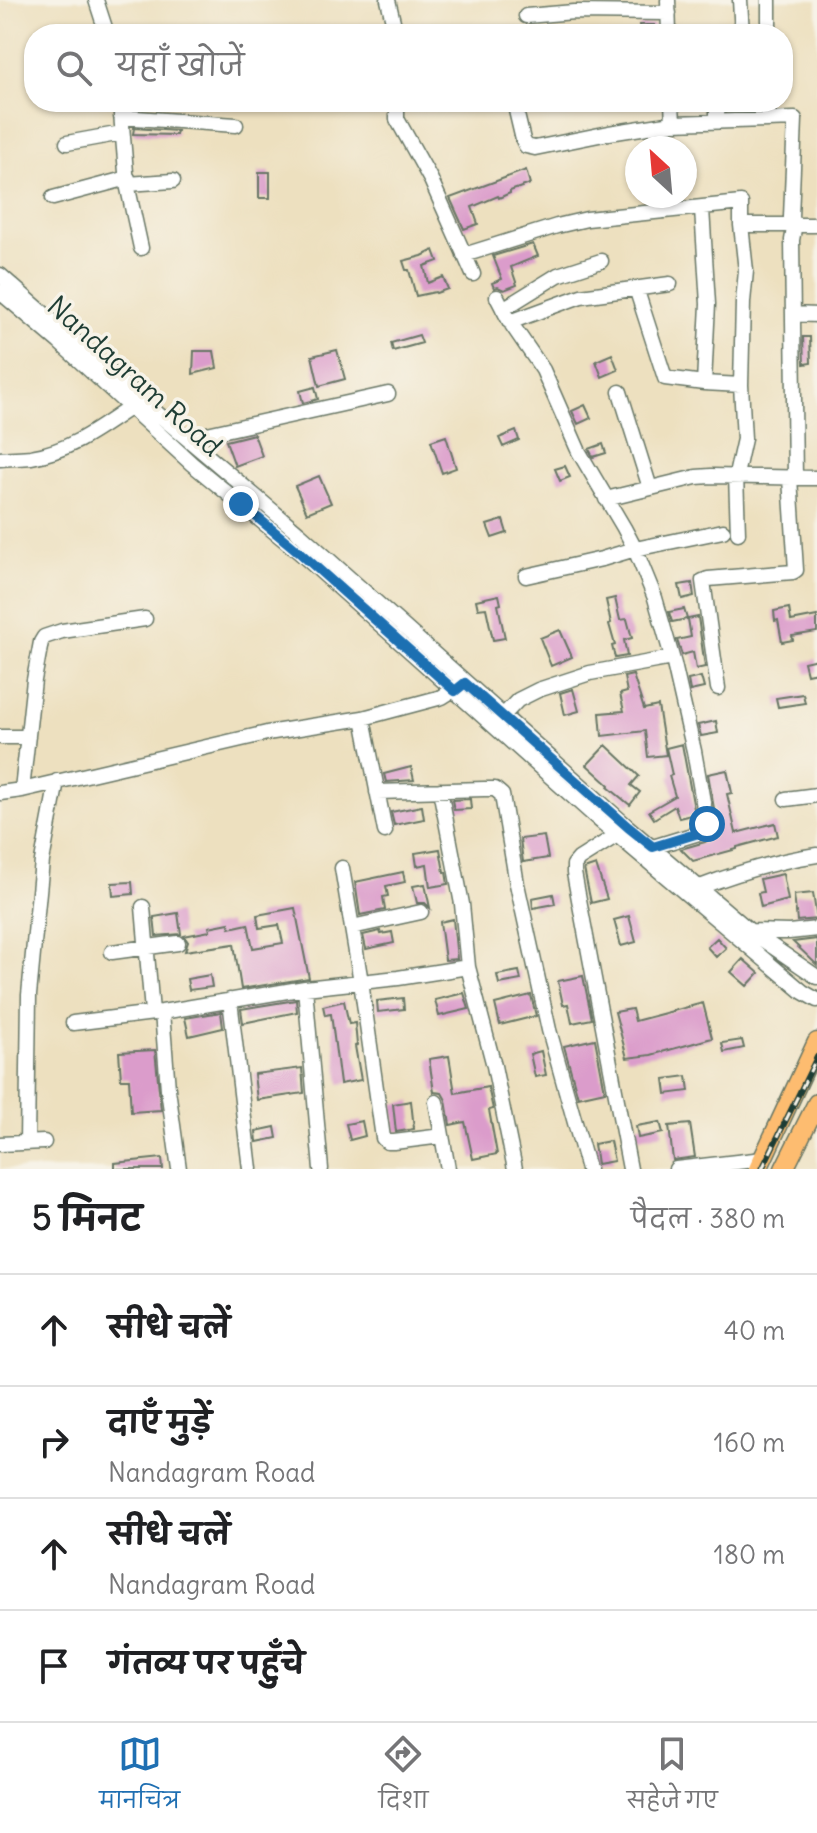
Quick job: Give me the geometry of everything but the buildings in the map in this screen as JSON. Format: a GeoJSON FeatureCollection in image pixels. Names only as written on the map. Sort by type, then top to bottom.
{"type":"FeatureCollection","features":[{"type":"Feature","properties":{"kind":"main road"},"geometry":{"type":"LineString","coordinates":[[761,1164],[817,1042]]}},
{"type":"Feature","properties":{"kind":"main road"},"geometry":{"type":"LineString","coordinates":[[784,1169],[817,1103]]}},
{"type":"Feature","properties":{"kind":"street"},"geometry":{"type":"LineString","coordinates":[[96,0],[104,24]]}},
{"type":"Feature","properties":{"kind":"street"},"geometry":{"type":"LineString","coordinates":[[388,0],[394,24]]}},
{"type":"Feature","properties":{"kind":"street"},"geometry":{"type":"LineString","coordinates":[[740,0],[741,24]]}},
{"type":"Feature","properties":{"kind":"street"},"geometry":{"type":"LineString","coordinates":[[769,0],[769,24]]}},
{"type":"Feature","properties":{"kind":"street"},"geometry":{"type":"LineString","coordinates":[[526,16],[668,7]]}},
{"type":"Feature","properties":{"kind":"street"},"geometry":{"type":"LineString","coordinates":[[397,112],[397,119],[431,180],[473,274]]}},
{"type":"Feature","properties":{"kind":"street"},"geometry":{"type":"LineString","coordinates":[[516,112],[523,140],[529,148],[673,123],[795,119],[791,217],[796,570],[703,581],[718,688]]}},
{"type":"Feature","properties":{"kind":"street"},"geometry":{"type":"LineString","coordinates":[[672,112],[673,123]]}},
{"type":"Feature","properties":{"kind":"street"},"geometry":{"type":"LineString","coordinates":[[717,112],[717,121]]}},
{"type":"Feature","properties":{"kind":"street"},"geometry":{"type":"LineString","coordinates":[[768,112],[768,120]]}},
{"type":"Feature","properties":{"kind":"street"},"geometry":{"type":"LineString","coordinates":[[121,117],[128,181],[141,248]]}},
{"type":"Feature","properties":{"kind":"street"},"geometry":{"type":"LineString","coordinates":[[67,143],[121,117],[236,125]]}},
{"type":"Feature","properties":{"kind":"street"},"geometry":{"type":"LineString","coordinates":[[53,198],[128,181],[173,181]]}},
{"type":"Feature","properties":{"kind":"street"},"geometry":{"type":"LineString","coordinates":[[464,255],[587,219],[741,203],[746,271],[741,385],[744,439],[736,475],[731,532],[635,549],[526,576]]}},
{"type":"Feature","properties":{"kind":"street"},"geometry":{"type":"LineString","coordinates":[[702,209],[708,304],[704,383]]}},
{"type":"Feature","properties":{"kind":"street"},"geometry":{"type":"LineString","coordinates":[[741,225],[817,225]]}},
{"type":"Feature","properties":{"kind":"street"},"geometry":{"type":"LineString","coordinates":[[503,309],[558,275],[601,261]]}},
{"type":"Feature","properties":{"kind":"street"},"geometry":{"type":"LineString","coordinates":[[503,309],[670,284]]}},
{"type":"Feature","properties":{"kind":"street","name":"Nandagram Road"},"geometry":{"type":"LineString","coordinates":[[3,286],[75,348],[189,438],[249,501],[460,687],[750,931],[817,977]]}},
{"type":"Feature","properties":{"kind":"street"},"geometry":{"type":"LineString","coordinates":[[636,288],[665,378],[741,385]]}},
{"type":"Feature","properties":{"kind":"street"},"geometry":{"type":"LineString","coordinates":[[503,309],[543,370],[579,452],[635,549],[655,598],[672,658],[707,824],[702,832],[653,847]]}},
{"type":"Feature","properties":{"kind":"street"},"geometry":{"type":"LineString","coordinates":[[793,314],[817,315]]}},
{"type":"Feature","properties":{"kind":"street","name":"Nandagram Road"},"geometry":{"type":"LineString","coordinates":[[75,348],[131,407],[192,464],[249,501]]}},
{"type":"Feature","properties":{"kind":"street"},"geometry":{"type":"LineString","coordinates":[[620,392],[650,488]]}},
{"type":"Feature","properties":{"kind":"street"},"geometry":{"type":"LineString","coordinates":[[189,438],[388,394]]}},
{"type":"Feature","properties":{"kind":"street"},"geometry":{"type":"LineString","coordinates":[[0,459],[32,457],[58,450],[94,433],[131,407]]}},
{"type":"Feature","properties":{"kind":"street"},"geometry":{"type":"LineString","coordinates":[[606,499],[696,477],[817,478]]}},
{"type":"Feature","properties":{"kind":"street"},"geometry":{"type":"LineString","coordinates":[[22,790],[34,680],[44,637],[62,631],[145,619]]}},
{"type":"Feature","properties":{"kind":"street"},"geometry":{"type":"LineString","coordinates":[[499,720],[518,700],[538,690],[590,673],[672,658]]}},
{"type":"Feature","properties":{"kind":"street"},"geometry":{"type":"LineString","coordinates":[[0,793],[267,733],[363,718],[424,703],[460,687]]}},
{"type":"Feature","properties":{"kind":"street"},"geometry":{"type":"LineString","coordinates":[[363,718],[385,831]]}},
{"type":"Feature","properties":{"kind":"street","name":"Nandagram Road"},"geometry":{"type":"LineString","coordinates":[[499,720],[617,835],[795,985],[817,1000]]}},
{"type":"Feature","properties":{"kind":"street"},"geometry":{"type":"LineString","coordinates":[[0,737],[28,737]]}},
{"type":"Feature","properties":{"kind":"street"},"geometry":{"type":"LineString","coordinates":[[27,1143],[29,995],[42,861],[57,781]]}},
{"type":"Feature","properties":{"kind":"street"},"geometry":{"type":"LineString","coordinates":[[377,792],[495,789],[502,795],[519,897],[549,1030],[588,1169]]}},
{"type":"Feature","properties":{"kind":"street"},"geometry":{"type":"LineString","coordinates":[[440,790],[462,904],[468,967],[494,1066],[515,1169]]}},
{"type":"Feature","properties":{"kind":"street"},"geometry":{"type":"LineString","coordinates":[[786,799],[817,795]]}},
{"type":"Feature","properties":{"kind":"street"},"geometry":{"type":"LineString","coordinates":[[617,835],[579,859],[574,865],[574,873],[630,1169]]}},
{"type":"Feature","properties":{"kind":"street"},"geometry":{"type":"LineString","coordinates":[[700,887],[747,869],[817,855]]}},
{"type":"Feature","properties":{"kind":"street"},"geometry":{"type":"LineString","coordinates":[[342,868],[383,1138],[394,1142],[442,1136]]}},
{"type":"Feature","properties":{"kind":"street"},"geometry":{"type":"LineString","coordinates":[[143,907],[146,948],[179,1169]]}},
{"type":"Feature","properties":{"kind":"street"},"geometry":{"type":"LineString","coordinates":[[352,927],[421,912]]}},
{"type":"Feature","properties":{"kind":"street"},"geometry":{"type":"LineString","coordinates":[[750,931],[817,929]]}},
{"type":"Feature","properties":{"kind":"street"},"geometry":{"type":"LineString","coordinates":[[112,952],[178,943]]}},
{"type":"Feature","properties":{"kind":"street"},"geometry":{"type":"LineString","coordinates":[[73,1023],[468,967]]}},
{"type":"Feature","properties":{"kind":"street"},"geometry":{"type":"LineString","coordinates":[[305,988],[321,1169]]}},
{"type":"Feature","properties":{"kind":"street"},"geometry":{"type":"LineString","coordinates":[[230,1000],[250,1169]]}},
{"type":"Feature","properties":{"kind":"street"},"geometry":{"type":"LineString","coordinates":[[436,1102],[448,1169]]}},
{"type":"Feature","properties":{"kind":"street"},"geometry":{"type":"LineString","coordinates":[[0,1144],[44,1142]]}},
{"type":"Feature","properties":{"kind":"street"},"geometry":{"type":"LineString","coordinates":[[676,1169],[761,1164]]}},
{"type":"Feature","properties":{"kind":"railway"},"geometry":{"type":"LineString","coordinates":[[762,1169],[817,1057]]}},
{"type":"Feature","properties":{"kind":"route"},"geometry":{"type":"LineString","coordinates":[[241,504],[455,691],[465,683],[653,847],[702,832],[707,824]]}}]}
